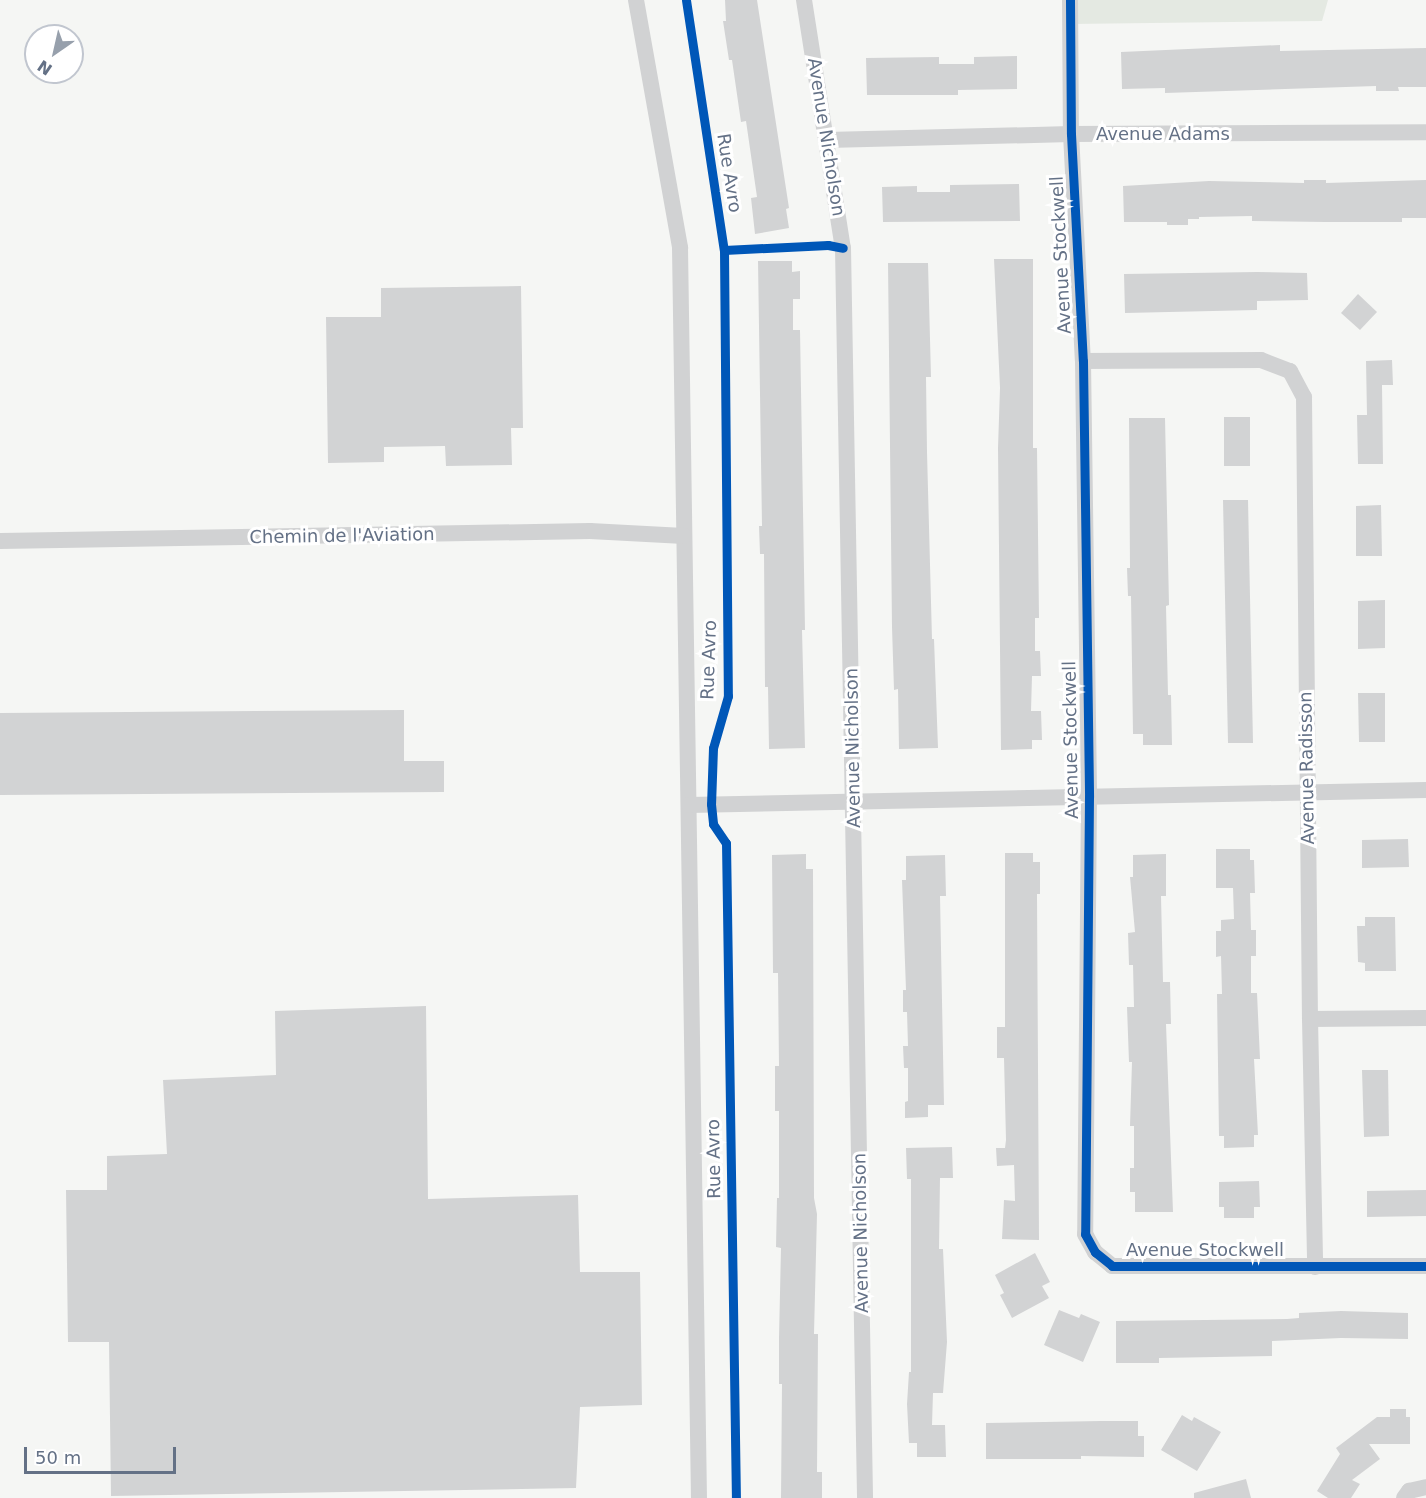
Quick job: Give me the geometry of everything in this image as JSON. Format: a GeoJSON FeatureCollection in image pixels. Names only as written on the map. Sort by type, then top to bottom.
{"type":"FeatureCollection","features":[{"type":"Feature","properties":{"kind":"street","name":"Rue Avro"},"geometry":{"type":"LineString","coordinates":[[636,0],[680,248],[699,1498]]}},
{"type":"Feature","properties":{"kind":"street","name":"Avenue Nicholson"},"geometry":{"type":"LineString","coordinates":[[804,0],[843,248],[865,1498]]}},
{"type":"Feature","properties":{"kind":"street","name":"Avenue Stockwell"},"geometry":{"type":"LineString","coordinates":[[1070,0],[1071,134],[1083,361],[1089,797],[1085,1234],[1095,1252],[1112,1266],[1315,1267]]}},
{"type":"Feature","properties":{"kind":"street","name":"Avenue Adams"},"geometry":{"type":"LineString","coordinates":[[827,140],[1071,134],[1426,132]]}},
{"type":"Feature","properties":{"kind":"street","name":"Avenue Radisson"},"geometry":{"type":"LineString","coordinates":[[1083,361],[1261,360],[1290,371],[1304,397],[1310,1019],[1315,1267]]}},
{"type":"Feature","properties":{"kind":"street","name":"Chemin de l'Aviation"},"geometry":{"type":"LineString","coordinates":[[0,541],[590,531],[684,536]]}},
{"type":"Feature","properties":{"kind":"street"},"geometry":{"type":"LineString","coordinates":[[689,805],[1308,790],[1426,790]]}},
{"type":"Feature","properties":{"kind":"street"},"geometry":{"type":"LineString","coordinates":[[1310,1019],[1426,1018]]}},
{"type":"Feature","properties":{"kind":"street"},"geometry":{"type":"LineString","coordinates":[[1315,1267],[1426,1266]]}},
{"type":"Feature","properties":{"kind":"street"},"geometry":{"type":"LineString","coordinates":[[1404,1498],[1408,1491],[1426,1487]]}},
{"type":"Feature","properties":{"kind":"shaded area"},"geometry":{"type":"Polygon","coordinates":[[[1071,0],[1328,0],[1322,21],[1071,24],[1071,0]]]}},
{"type":"Feature","properties":{"kind":"building"},"geometry":{"type":"Polygon","coordinates":[[[725,0],[757,0],[789,208],[786,209],[789,228],[755,234],[751,198],[757,197],[746,121],[741,122],[732,60],[729,60],[723,21],[726,21],[725,0]]]}},
{"type":"Feature","properties":{"kind":"building"},"geometry":{"type":"Polygon","coordinates":[[[1280,45],[1280,51],[1426,48],[1426,87],[1398,87],[1399,91],[1376,91],[1376,86],[1165,93],[1165,88],[1122,89],[1121,52],[1280,45]]]}},
{"type":"Feature","properties":{"kind":"building"},"geometry":{"type":"Polygon","coordinates":[[[1017,56],[1017,89],[958,90],[958,95],[867,95],[866,58],[939,57],[939,64],[974,64],[974,57],[1017,56]]]}},
{"type":"Feature","properties":{"kind":"building"},"geometry":{"type":"Polygon","coordinates":[[[1304,180],[1326,180],[1326,183],[1426,180],[1426,218],[1402,218],[1402,222],[1326,222],[1252,221],[1252,216],[1199,217],[1199,219],[1188,219],[1188,225],[1167,225],[1167,222],[1124,222],[1123,186],[1209,181],[1304,183],[1304,180]]]}},
{"type":"Feature","properties":{"kind":"building"},"geometry":{"type":"Polygon","coordinates":[[[1019,184],[1020,221],[883,222],[882,187],[917,186],[917,192],[950,192],[950,185],[1019,184]]]}},
{"type":"Feature","properties":{"kind":"building"},"geometry":{"type":"Polygon","coordinates":[[[994,259],[1033,259],[1033,448],[1037,448],[1039,618],[1035,618],[1035,651],[1040,651],[1041,676],[1032,676],[1031,711],[1041,711],[1042,740],[1032,740],[1032,749],[1001,750],[998,448],[1000,388],[994,259]]]}},
{"type":"Feature","properties":{"kind":"building"},"geometry":{"type":"Polygon","coordinates":[[[758,261],[792,261],[792,272],[800,271],[800,299],[793,299],[793,330],[800,330],[805,748],[769,749],[768,687],[765,687],[764,554],[760,554],[759,526],[762,526],[758,261]]]}},
{"type":"Feature","properties":{"kind":"building"},"geometry":{"type":"Polygon","coordinates":[[[888,263],[928,263],[931,377],[926,377],[927,452],[932,639],[934,639],[938,748],[899,749],[898,689],[894,690],[892,627],[888,263]]]}},
{"type":"Feature","properties":{"kind":"building"},"geometry":{"type":"Polygon","coordinates":[[[1307,273],[1308,300],[1257,301],[1257,310],[1125,313],[1124,274],[1307,273]]]}},
{"type":"Feature","properties":{"kind":"building"},"geometry":{"type":"Polygon","coordinates":[[[521,286],[523,428],[511,428],[512,465],[446,466],[445,446],[384,447],[384,462],[328,463],[326,317],[381,317],[381,288],[521,286]]]}},
{"type":"Feature","properties":{"kind":"building"},"geometry":{"type":"Polygon","coordinates":[[[1358,294],[1377,312],[1360,330],[1341,313],[1358,294]]]}},
{"type":"Feature","properties":{"kind":"building"},"geometry":{"type":"Polygon","coordinates":[[[1392,360],[1393,385],[1382,385],[1383,464],[1358,464],[1357,415],[1367,415],[1366,361],[1392,360]]]}},
{"type":"Feature","properties":{"kind":"building"},"geometry":{"type":"Polygon","coordinates":[[[1224,417],[1250,417],[1250,466],[1224,466],[1224,417]]]}},
{"type":"Feature","properties":{"kind":"building"},"geometry":{"type":"Polygon","coordinates":[[[1129,418],[1165,418],[1169,605],[1166,606],[1168,695],[1171,695],[1172,745],[1143,745],[1143,734],[1133,734],[1131,596],[1128,596],[1127,568],[1130,568],[1129,418]]]}},
{"type":"Feature","properties":{"kind":"building"},"geometry":{"type":"Polygon","coordinates":[[[1223,500],[1248,500],[1253,743],[1228,743],[1223,500]]]}},
{"type":"Feature","properties":{"kind":"building"},"geometry":{"type":"Polygon","coordinates":[[[1381,505],[1382,556],[1356,556],[1356,506],[1381,505]]]}},
{"type":"Feature","properties":{"kind":"building"},"geometry":{"type":"Polygon","coordinates":[[[1385,600],[1385,648],[1358,649],[1358,601],[1385,600]]]}},
{"type":"Feature","properties":{"kind":"building"},"geometry":{"type":"Polygon","coordinates":[[[1358,693],[1385,693],[1385,742],[1359,742],[1358,693]]]}},
{"type":"Feature","properties":{"kind":"building"},"geometry":{"type":"Polygon","coordinates":[[[404,710],[404,761],[444,761],[444,792],[0,795],[0,713],[404,710]]]}},
{"type":"Feature","properties":{"kind":"building"},"geometry":{"type":"Polygon","coordinates":[[[1408,839],[1409,867],[1362,868],[1362,840],[1408,839]]]}},
{"type":"Feature","properties":{"kind":"building"},"geometry":{"type":"Polygon","coordinates":[[[1216,849],[1250,849],[1250,860],[1254,860],[1255,893],[1250,893],[1251,930],[1256,930],[1256,956],[1251,956],[1251,993],[1257,993],[1260,1059],[1254,1059],[1258,1135],[1254,1135],[1254,1147],[1224,1148],[1224,1136],[1219,1136],[1217,994],[1222,994],[1221,956],[1216,957],[1216,931],[1221,931],[1221,920],[1234,919],[1233,888],[1216,888],[1216,849]]]}},
{"type":"Feature","properties":{"kind":"building"},"geometry":{"type":"Polygon","coordinates":[[[1005,853],[1033,853],[1033,862],[1040,862],[1040,894],[1037,894],[1039,1240],[1002,1239],[1004,1200],[1015,1201],[1014,1165],[997,1166],[996,1148],[1005,1148],[1006,1140],[1004,1058],[997,1058],[997,1027],[1005,1027],[1005,853]]]}},
{"type":"Feature","properties":{"kind":"building"},"geometry":{"type":"Polygon","coordinates":[[[806,854],[806,869],[813,869],[814,1198],[817,1214],[814,1334],[818,1334],[817,1472],[822,1472],[822,1498],[781,1498],[782,1384],[779,1384],[779,1338],[781,1248],[776,1247],[777,1198],[779,1198],[779,1111],[775,1111],[775,1066],[779,1066],[778,973],[773,973],[772,855],[806,854]]]}},
{"type":"Feature","properties":{"kind":"building"},"geometry":{"type":"Polygon","coordinates":[[[1166,854],[1166,896],[1161,896],[1163,982],[1170,982],[1171,1024],[1166,1024],[1173,1212],[1135,1212],[1135,1192],[1130,1192],[1130,1168],[1134,1168],[1134,1126],[1130,1126],[1132,1062],[1129,1062],[1127,1007],[1134,1007],[1133,965],[1129,965],[1128,933],[1135,932],[1130,877],[1133,877],[1133,855],[1166,854]]]}},
{"type":"Feature","properties":{"kind":"building"},"geometry":{"type":"Polygon","coordinates":[[[945,855],[946,896],[940,896],[944,1105],[928,1105],[928,1117],[905,1118],[905,1102],[908,1101],[908,1068],[904,1068],[903,1046],[908,1046],[907,1012],[903,1012],[903,990],[906,990],[902,880],[906,880],[906,856],[945,855]]]}},
{"type":"Feature","properties":{"kind":"building"},"geometry":{"type":"Polygon","coordinates":[[[1365,917],[1395,917],[1396,971],[1365,971],[1365,963],[1358,962],[1357,926],[1365,926],[1365,917]]]}},
{"type":"Feature","properties":{"kind":"building"},"geometry":{"type":"Polygon","coordinates":[[[426,1006],[428,1199],[578,1195],[580,1272],[640,1272],[642,1405],[580,1407],[576,1488],[111,1496],[109,1342],[68,1342],[66,1190],[107,1190],[107,1156],[167,1154],[163,1080],[276,1075],[275,1011],[426,1006]]]}},
{"type":"Feature","properties":{"kind":"building"},"geometry":{"type":"Polygon","coordinates":[[[1362,1070],[1388,1070],[1389,1136],[1364,1137],[1362,1070]]]}},
{"type":"Feature","properties":{"kind":"building"},"geometry":{"type":"Polygon","coordinates":[[[952,1147],[953,1178],[940,1178],[939,1249],[943,1249],[947,1342],[943,1393],[933,1393],[932,1425],[945,1425],[946,1457],[917,1457],[917,1443],[909,1443],[907,1404],[909,1372],[911,1372],[911,1179],[907,1179],[906,1148],[952,1147]]]}},
{"type":"Feature","properties":{"kind":"building"},"geometry":{"type":"Polygon","coordinates":[[[1259,1181],[1260,1207],[1254,1207],[1254,1218],[1224,1218],[1224,1207],[1219,1207],[1219,1182],[1259,1181]]]}},
{"type":"Feature","properties":{"kind":"building"},"geometry":{"type":"Polygon","coordinates":[[[1426,1190],[1426,1216],[1367,1217],[1367,1191],[1426,1190]]]}},
{"type":"Feature","properties":{"kind":"building"},"geometry":{"type":"Polygon","coordinates":[[[1035,1253],[1050,1282],[1042,1286],[1049,1298],[1012,1318],[1000,1295],[1004,1293],[995,1275],[1035,1253]]]}},
{"type":"Feature","properties":{"kind":"building"},"geometry":{"type":"Polygon","coordinates":[[[1059,1310],[1079,1318],[1081,1314],[1100,1322],[1083,1362],[1044,1345],[1059,1310]]]}},
{"type":"Feature","properties":{"kind":"building"},"geometry":{"type":"Polygon","coordinates":[[[1341,1311],[1408,1313],[1408,1339],[1341,1338],[1272,1341],[1272,1356],[1159,1358],[1159,1363],[1116,1363],[1116,1321],[1287,1319],[1299,1318],[1299,1313],[1341,1311]]]}},
{"type":"Feature","properties":{"kind":"building"},"geometry":{"type":"Polygon","coordinates":[[[1390,1409],[1406,1409],[1406,1417],[1410,1417],[1410,1444],[1369,1444],[1380,1459],[1352,1480],[1360,1484],[1351,1498],[1328,1498],[1317,1491],[1340,1454],[1336,1448],[1377,1417],[1390,1417],[1390,1409]]]}},
{"type":"Feature","properties":{"kind":"building"},"geometry":{"type":"Polygon","coordinates":[[[1182,1415],[1192,1421],[1194,1417],[1221,1432],[1197,1471],[1161,1450],[1182,1415]]]}},
{"type":"Feature","properties":{"kind":"building"},"geometry":{"type":"Polygon","coordinates":[[[1138,1421],[1138,1436],[1144,1436],[1144,1457],[986,1459],[986,1423],[1138,1421]]]}},
{"type":"Feature","properties":{"kind":"building"},"geometry":{"type":"Polygon","coordinates":[[[1246,1479],[1251,1498],[1194,1498],[1194,1493],[1246,1479]]]}},
{"type":"Feature","properties":{"kind":"cycle path"},"geometry":{"type":"LineString","coordinates":[[686,0],[724,250],[728,696],[713,748],[711,804],[713,824],[726,843],[736,1498]]}},
{"type":"Feature","properties":{"kind":"cycle path"},"geometry":{"type":"LineString","coordinates":[[1070,0],[1071,134],[1083,361],[1089,797],[1085,1234],[1095,1252],[1112,1266],[1426,1266]]}},
{"type":"Feature","properties":{"kind":"cycle path"},"geometry":{"type":"LineString","coordinates":[[724,250],[828,245],[843,248]]}}]}
